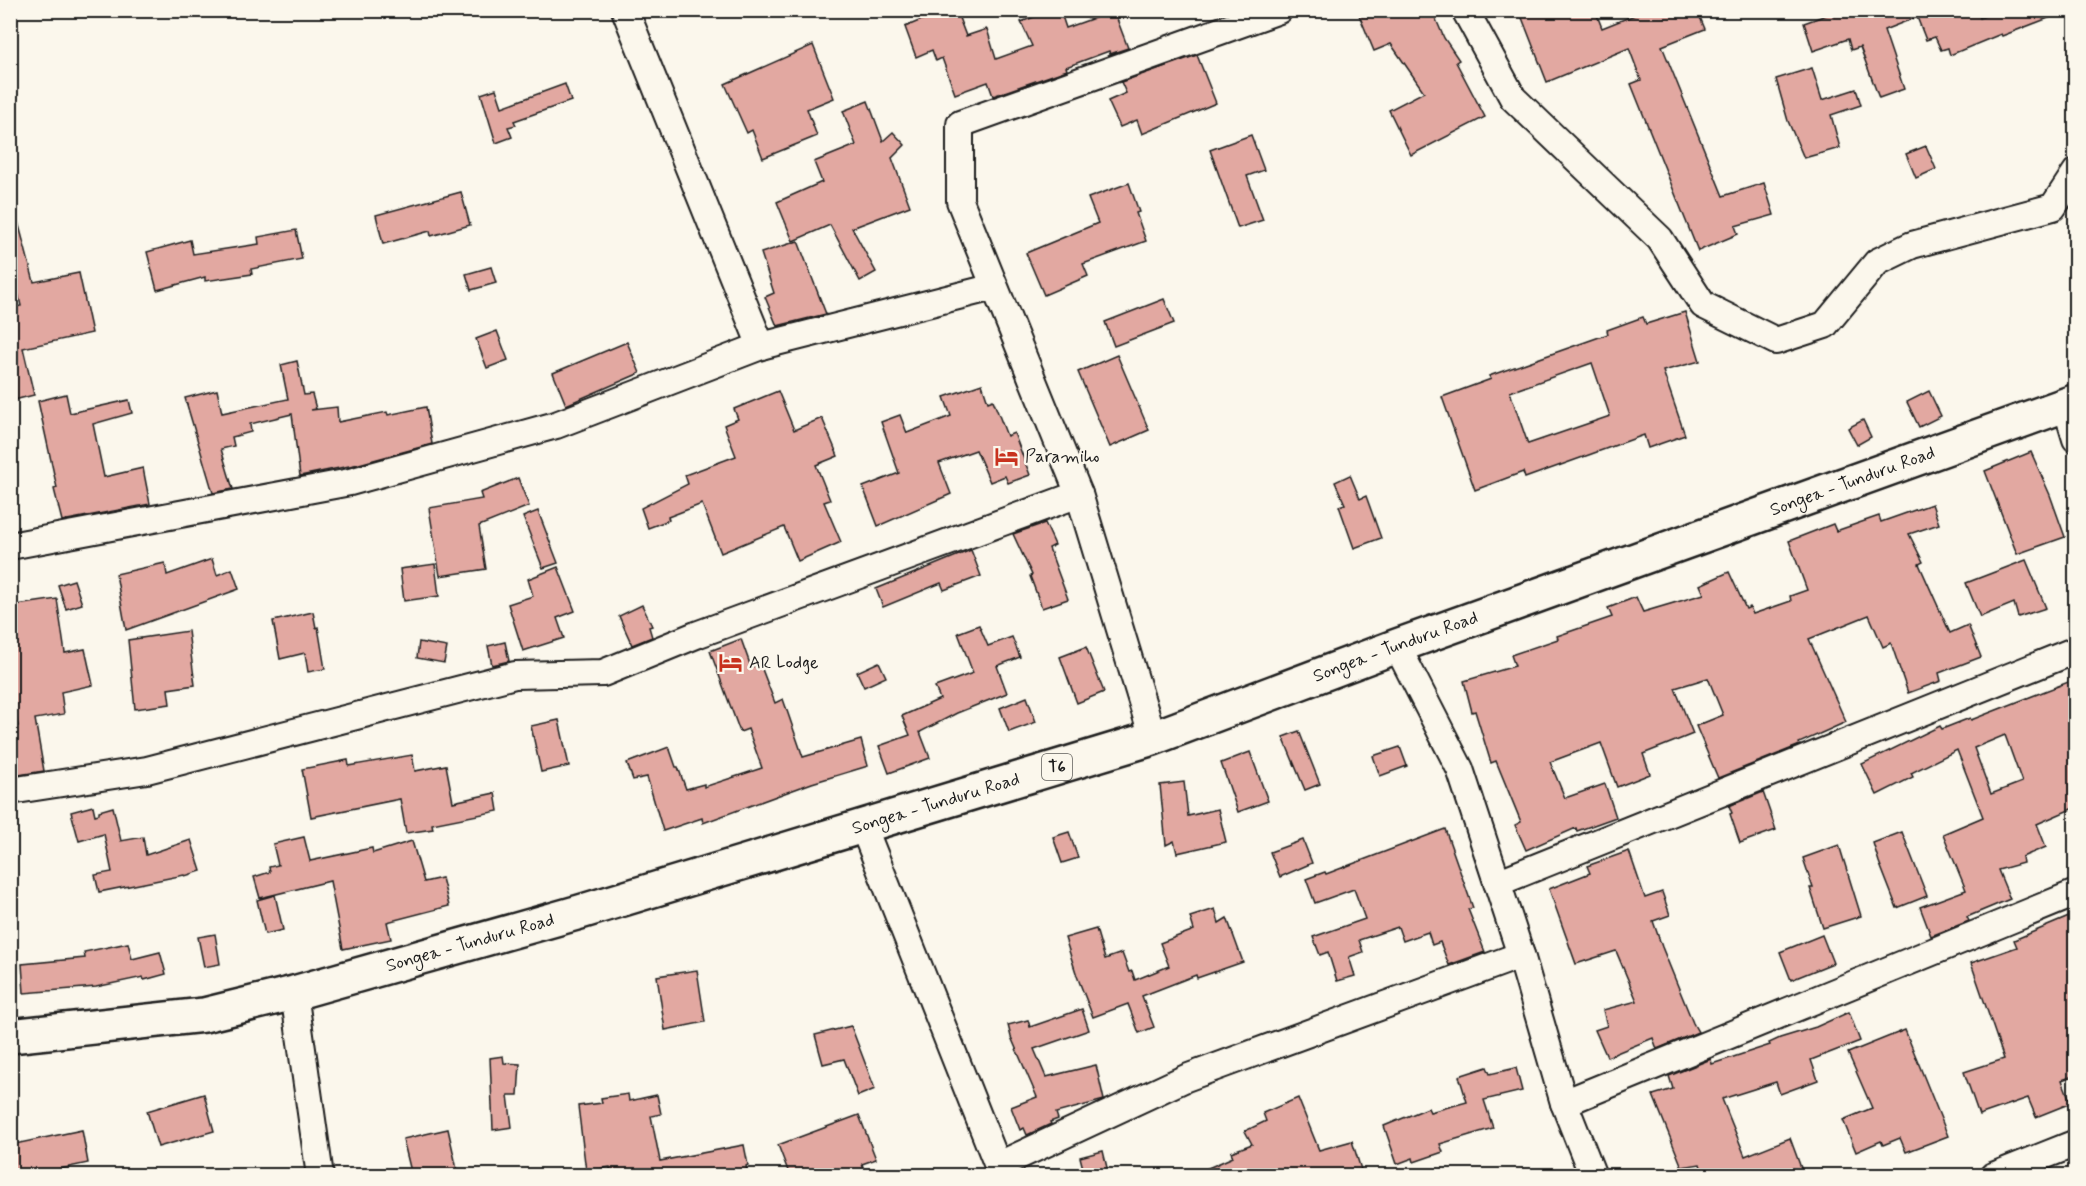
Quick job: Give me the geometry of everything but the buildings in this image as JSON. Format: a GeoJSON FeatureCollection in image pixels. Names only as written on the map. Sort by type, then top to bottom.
{"type":"FeatureCollection","features":[{"type":"Feature","properties":{"kind":"highway","name":"Songea - Tunduru Road"},"geometry":{"type":"LineString","coordinates":[[10,1036],[204,1015],[294,993],[580,912],[1153,738],[1396,646],[2071,403]]}},
{"type":"Feature","properties":{"kind":"street"},"geometry":{"type":"LineString","coordinates":[[625,10],[761,346]]}},
{"type":"Feature","properties":{"kind":"street"},"geometry":{"type":"LineString","coordinates":[[1153,738],[1079,494],[960,201],[960,124],[1279,10]]}},
{"type":"Feature","properties":{"kind":"street"},"geometry":{"type":"LineString","coordinates":[[1465,10],[1513,98],[1660,239],[1703,305],[1776,341],[1825,325],[1877,262],[1912,245],[2053,207],[2076,172]]}},
{"type":"Feature","properties":{"kind":"street"},"geometry":{"type":"LineString","coordinates":[[10,546],[350,482],[556,425],[761,346],[994,286]]}},
{"type":"Feature","properties":{"kind":"street"},"geometry":{"type":"LineString","coordinates":[[2071,403],[2076,439]]}},
{"type":"Feature","properties":{"kind":"street"},"geometry":{"type":"LineString","coordinates":[[10,791],[147,770],[515,675],[603,673],[696,635],[1079,494]]}},
{"type":"Feature","properties":{"kind":"street"},"geometry":{"type":"LineString","coordinates":[[1396,646],[1460,769],[1521,956],[1564,1103],[1593,1176]]}},
{"type":"Feature","properties":{"kind":"street"},"geometry":{"type":"LineString","coordinates":[[1497,883],[2076,650]]}},
{"type":"Feature","properties":{"kind":"street"},"geometry":{"type":"LineString","coordinates":[[863,826],[1000,1170],[1186,1078],[1521,956]]}},
{"type":"Feature","properties":{"kind":"street"},"geometry":{"type":"LineString","coordinates":[[1564,1103],[2076,893]]}},
{"type":"Feature","properties":{"kind":"street"},"geometry":{"type":"LineString","coordinates":[[294,993],[320,1176]]}},
{"type":"Feature","properties":{"kind":"street"},"geometry":{"type":"LineString","coordinates":[[1994,1176],[2076,1143]]}},
{"type":"Feature","properties":{"kind":"place","name":"Paramiho"},"geometry":{"type":"Point","coordinates":[1007,457]}},
{"type":"Feature","properties":{"kind":"place","name":"AR Lodge"},"geometry":{"type":"Point","coordinates":[731,663]}}]}
